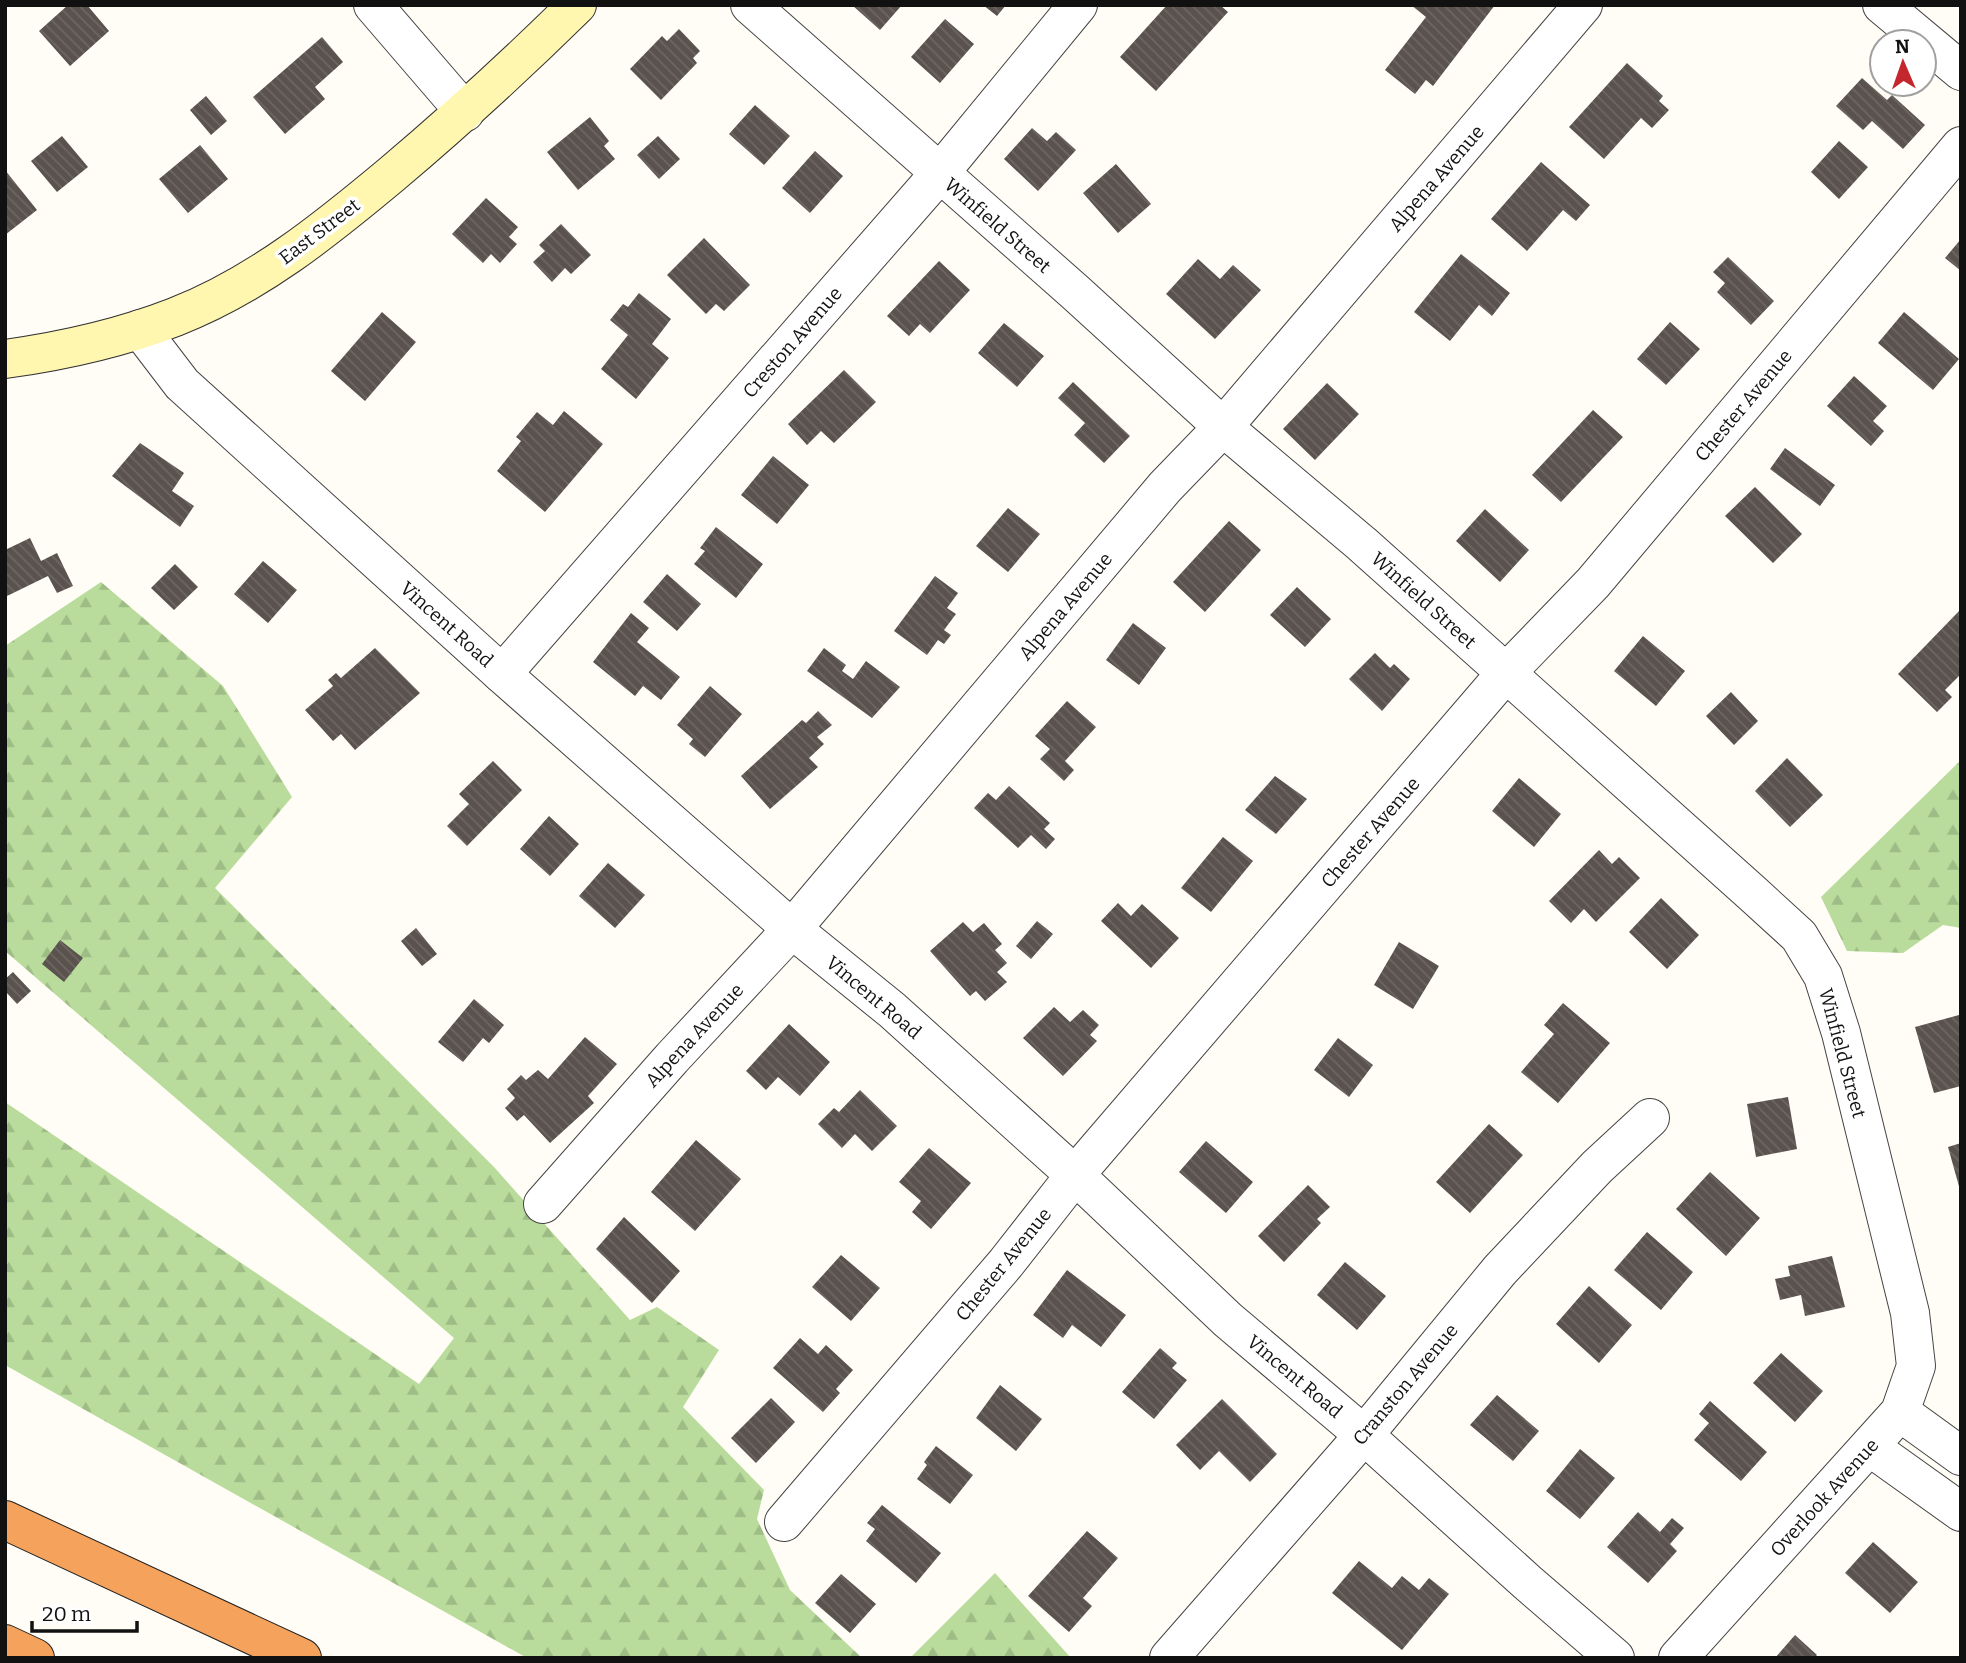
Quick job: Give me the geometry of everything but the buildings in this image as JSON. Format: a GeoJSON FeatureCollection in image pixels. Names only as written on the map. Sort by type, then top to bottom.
{"type":"FeatureCollection","features":[{"type":"Feature","properties":{"kind":"highway"},"geometry":{"type":"LineString","coordinates":[[5,1511],[21,1528],[302,1658]]}},
{"type":"Feature","properties":{"kind":"highway"},"geometry":{"type":"LineString","coordinates":[[5,1644],[35,1658]]}},
{"type":"Feature","properties":{"kind":"main road","name":"East Street"},"geometry":{"type":"LineString","coordinates":[[5,359],[50,352],[140,329],[178,316],[230,291],[288,257],[465,113],[577,5]]}},
{"type":"Feature","properties":{"kind":"street"},"geometry":{"type":"LineString","coordinates":[[373,5],[465,113]]}},
{"type":"Feature","properties":{"kind":"street","name":"Winfield Street"},"geometry":{"type":"LineString","coordinates":[[750,5],[1223,426],[1362,544],[1799,936],[1823,976],[1841,1033],[1910,1313]]}},
{"type":"Feature","properties":{"kind":"street","name":"Creston Avenue"},"geometry":{"type":"LineString","coordinates":[[502,674],[939,174],[1078,5]]}},
{"type":"Feature","properties":{"kind":"street","name":"Alpena Avenue"},"geometry":{"type":"LineString","coordinates":[[543,1204],[672,1058],[792,929],[1165,487],[1223,426],[1584,5]]}},
{"type":"Feature","properties":{"kind":"street"},"geometry":{"type":"LineString","coordinates":[[1882,5],[1961,71]]}},
{"type":"Feature","properties":{"kind":"street","name":"Chester Avenue"},"geometry":{"type":"LineString","coordinates":[[784,1522],[1006,1263],[1075,1175],[1506,674],[1594,583],[1961,146]]}},
{"type":"Feature","properties":{"kind":"street","name":"Vincent Road"},"geometry":{"type":"LineString","coordinates":[[140,329],[182,384],[502,674],[792,929],[892,1010],[1075,1175],[1228,1320],[1364,1435],[1615,1658]]}},
{"type":"Feature","properties":{"kind":"street","name":"Cranston Avenue"},"geometry":{"type":"LineString","coordinates":[[1169,1658],[1364,1435],[1500,1270],[1597,1167],[1650,1118]]}},
{"type":"Feature","properties":{"kind":"street","name":"Overlook Avenue"},"geometry":{"type":"LineString","coordinates":[[1678,1658],[1900,1412],[1916,1366],[1910,1313]]}},
{"type":"Feature","properties":{"kind":"street"},"geometry":{"type":"LineString","coordinates":[[1900,1412],[1961,1456]]}},
{"type":"Feature","properties":{"kind":"street"},"geometry":{"type":"LineString","coordinates":[[1870,1447],[1961,1512]]}},
{"type":"Feature","properties":{"kind":"green space"},"geometry":{"type":"Polygon","coordinates":[[[101,582],[223,686],[292,797],[215,888],[494,1167],[630,1320],[657,1307],[719,1350],[683,1407],[764,1490],[757,1519],[790,1590],[862,1658],[527,1658],[5,1365],[5,1102],[419,1384],[454,1338],[5,951],[5,646],[101,582]]]}},
{"type":"Feature","properties":{"kind":"green space"},"geometry":{"type":"Polygon","coordinates":[[[1961,760],[1961,928],[1943,925],[1903,953],[1847,951],[1821,897],[1961,760]]]}},
{"type":"Feature","properties":{"kind":"green space"},"geometry":{"type":"Polygon","coordinates":[[[995,1573],[1071,1658],[910,1658],[995,1573]]]}}]}
